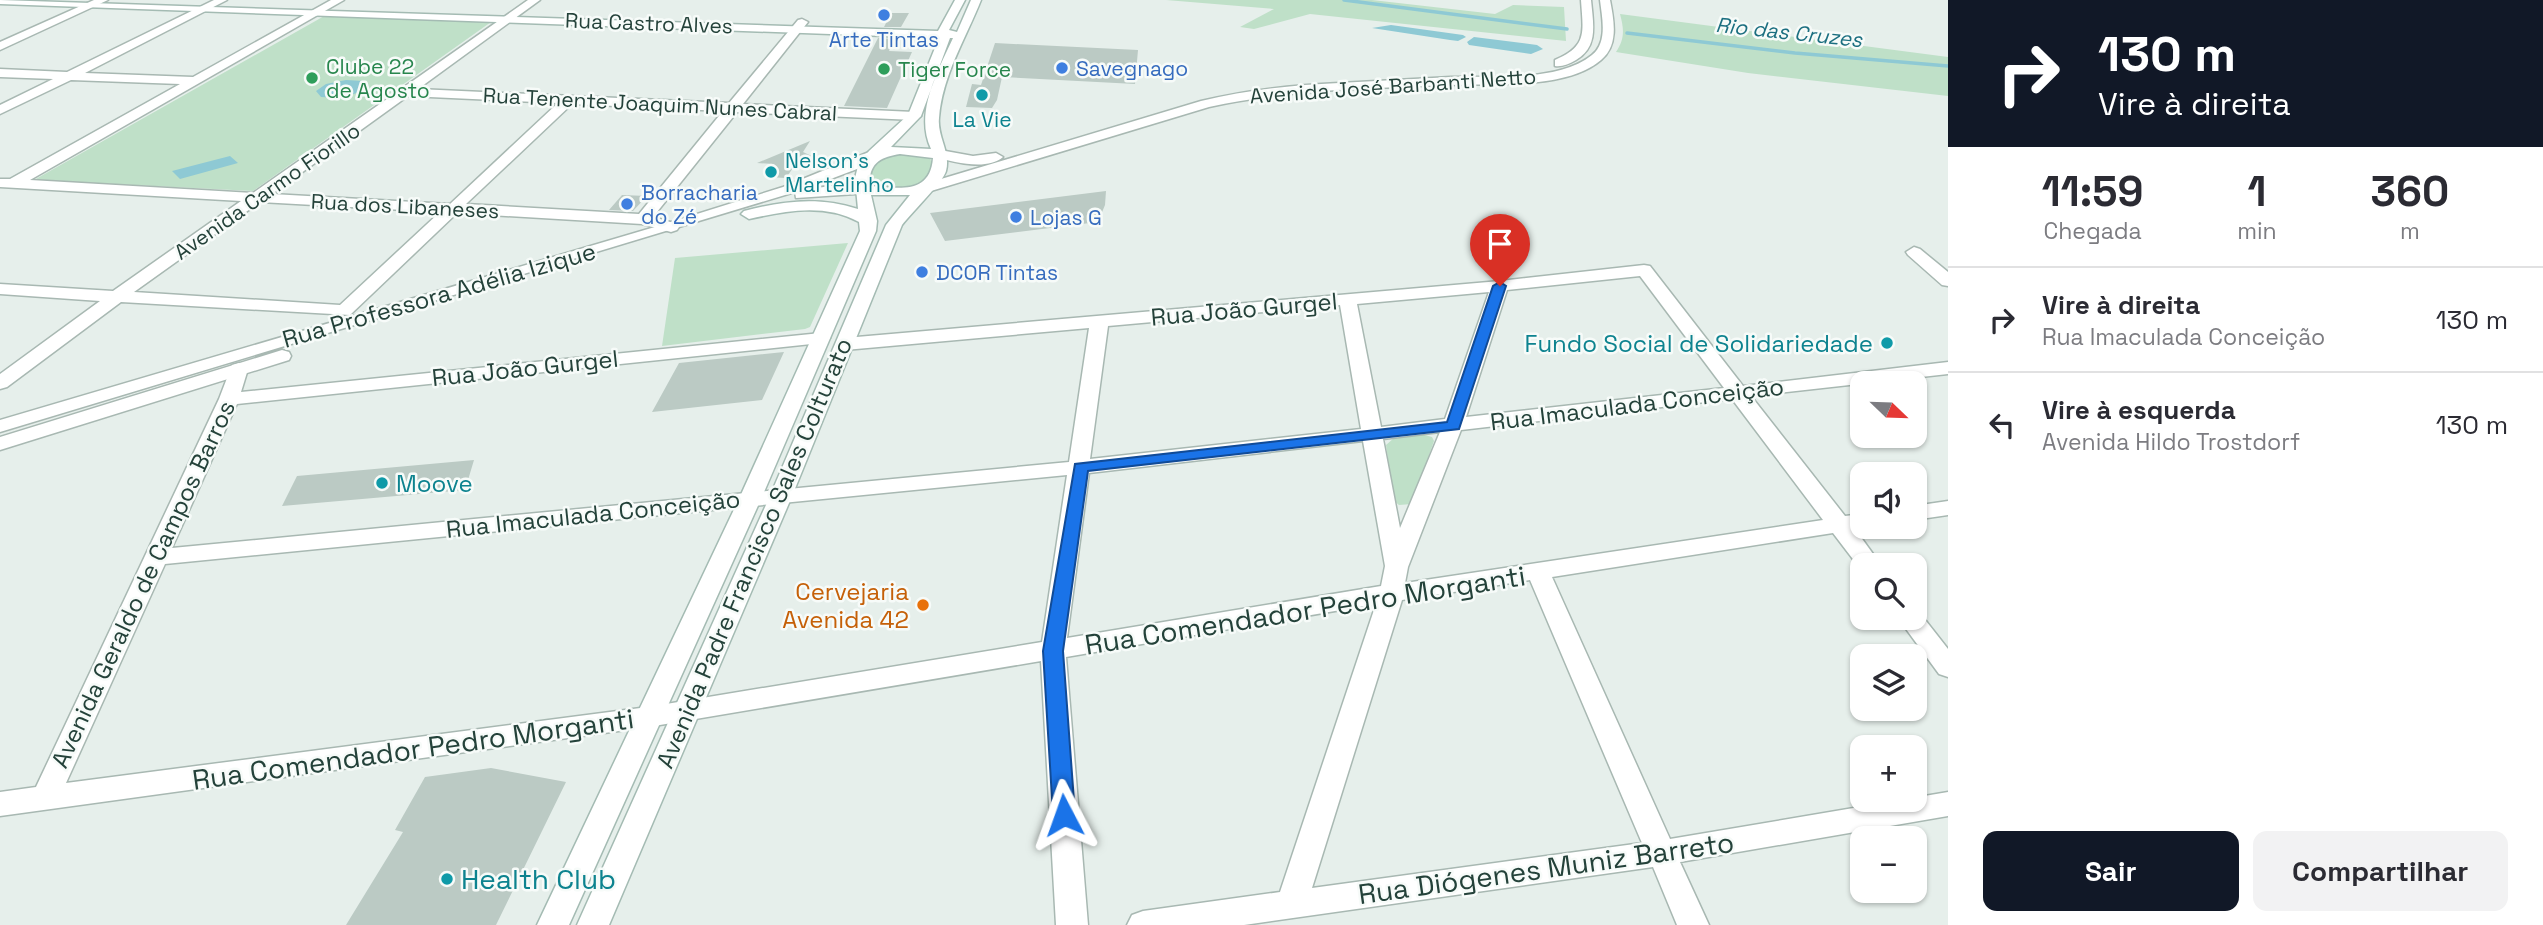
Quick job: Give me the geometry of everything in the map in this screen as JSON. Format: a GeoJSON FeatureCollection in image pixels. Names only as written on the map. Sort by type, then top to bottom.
{"type":"FeatureCollection","features":[{"type":"Feature","properties":{"kind":"street"},"geometry":{"type":"LineString","coordinates":[[0,110],[222,0]]}},
{"type":"Feature","properties":{"kind":"street","name":"Rua Castro Alves"},"geometry":{"type":"LineString","coordinates":[[241,0],[336,2],[513,14],[944,33],[965,30]]}},
{"type":"Feature","properties":{"kind":"street","name":"Avenida Carmo Fiorillo"},"geometry":{"type":"LineString","coordinates":[[0,383],[119,295],[535,0]]}},
{"type":"Feature","properties":{"kind":"street"},"geometry":{"type":"LineString","coordinates":[[926,188],[939,171],[940,154],[936,148],[930,119],[949,60],[965,30],[976,0]]}},
{"type":"Feature","properties":{"kind":"street","name":"Avenida José Barbanti Netto"},"geometry":{"type":"LineString","coordinates":[[940,154],[973,160],[1002,156],[1188,98],[1225,90],[1299,80],[1508,70],[1557,64],[1575,57],[1585,47],[1588,35],[1586,0]]}},
{"type":"Feature","properties":{"kind":"street","name":"Avenida José Barbanti Netto"},"geometry":{"type":"LineString","coordinates":[[926,188],[1206,104],[1248,95],[1298,89],[1530,77],[1576,69],[1594,60],[1606,48],[1608,37],[1605,0]]}},
{"type":"Feature","properties":{"kind":"street","name":"Rua Castro Alves"},"geometry":{"type":"LineString","coordinates":[[0,1],[317,12],[513,14]]}},
{"type":"Feature","properties":{"kind":"street"},"geometry":{"type":"LineString","coordinates":[[4,186],[336,2]]}},
{"type":"Feature","properties":{"kind":"street"},"geometry":{"type":"LineString","coordinates":[[0,46],[97,3]]}},
{"type":"Feature","properties":{"kind":"street"},"geometry":{"type":"LineString","coordinates":[[912,27],[931,23],[957,6]]}},
{"type":"Feature","properties":{"kind":"street"},"geometry":{"type":"LineString","coordinates":[[874,154],[914,116],[944,33],[957,6]]}},
{"type":"Feature","properties":{"kind":"street"},"geometry":{"type":"LineString","coordinates":[[643,219],[799,26]]}},
{"type":"Feature","properties":{"kind":"street","name":"Rua Castro Alves"},"geometry":{"type":"LineString","coordinates":[[849,28],[912,27],[944,33]]}},
{"type":"Feature","properties":{"kind":"street"},"geometry":{"type":"LineString","coordinates":[[0,73],[195,81]]}},
{"type":"Feature","properties":{"kind":"street","name":"Rua Tenente Joaquim Nunes Cabral"},"geometry":{"type":"LineString","coordinates":[[406,92],[914,116]]}},
{"type":"Feature","properties":{"kind":"street"},"geometry":{"type":"LineString","coordinates":[[0,289],[119,295],[348,321],[452,209],[570,99]]}},
{"type":"Feature","properties":{"kind":"street"},"geometry":{"type":"LineString","coordinates":[[874,154],[914,150],[940,154]]}},
{"type":"Feature","properties":{"kind":"street","name":"Rua Professora Adélia Izique"},"geometry":{"type":"LineString","coordinates":[[680,229],[852,166],[874,154]]}},
{"type":"Feature","properties":{"kind":"street","name":"Avenida Padre Francisco Sales Colturato"},"geometry":{"type":"LineString","coordinates":[[553,925],[750,499],[868,231],[866,190],[862,178],[865,166],[874,154]]}},
{"type":"Feature","properties":{"kind":"street","name":"Rua dos Libaneses"},"geometry":{"type":"LineString","coordinates":[[4,186],[643,219],[680,229]]}},
{"type":"Feature","properties":{"kind":"street","name":"Rua Professora Adélia Izique"},"geometry":{"type":"LineString","coordinates":[[0,426],[348,321],[680,229],[749,214],[803,195],[830,190],[897,192],[926,188]]}},
{"type":"Feature","properties":{"kind":"street","name":"Avenida Padre Francisco Sales Colturato"},"geometry":{"type":"LineString","coordinates":[[593,925],[781,496],[894,225],[911,202],[926,188]]}},
{"type":"Feature","properties":{"kind":"street"},"geometry":{"type":"LineString","coordinates":[[749,214],[794,204],[824,205],[857,213],[869,221]]}},
{"type":"Feature","properties":{"kind":"street"},"geometry":{"type":"LineString","coordinates":[[1914,252],[1948,281]]}},
{"type":"Feature","properties":{"kind":"street","name":"Rua João Gurgel"},"geometry":{"type":"LineString","coordinates":[[845,344],[1500,286],[1643,270],[1737,391]]}},
{"type":"Feature","properties":{"kind":"street"},"geometry":{"type":"LineString","coordinates":[[1291,905],[1394,580],[1453,425],[1500,286]]}},
{"type":"Feature","properties":{"kind":"street"},"geometry":{"type":"LineString","coordinates":[[1348,300],[1394,580]]}},
{"type":"Feature","properties":{"kind":"street","name":"Rua Professora Adélia Izique"},"geometry":{"type":"LineString","coordinates":[[0,444],[239,369],[348,321]]}},
{"type":"Feature","properties":{"kind":"street"},"geometry":{"type":"LineString","coordinates":[[1072,925],[1053,651],[1081,467],[1099,323]]}},
{"type":"Feature","properties":{"kind":"street","name":"Rua João Gurgel"},"geometry":{"type":"LineString","coordinates":[[229,399],[821,338]]}},
{"type":"Feature","properties":{"kind":"street","name":"Rua Imaculada Conceição"},"geometry":{"type":"LineString","coordinates":[[156,557],[1081,467],[1948,368]]}},
{"type":"Feature","properties":{"kind":"street","name":"Avenida Geraldo de Campos Barros"},"geometry":{"type":"LineString","coordinates":[[44,798],[229,399],[239,369]]}},
{"type":"Feature","properties":{"kind":"street"},"geometry":{"type":"LineString","coordinates":[[1737,391],[1850,522]]}},
{"type":"Feature","properties":{"kind":"street"},"geometry":{"type":"LineString","coordinates":[[1927,511],[1948,508]]}},
{"type":"Feature","properties":{"kind":"street","name":"Rua Comendador Pedro Morganti"},"geometry":{"type":"LineString","coordinates":[[0,804],[686,712],[1053,651],[1394,580],[1538,572],[1850,523]]}},
{"type":"Feature","properties":{"kind":"street"},"geometry":{"type":"LineString","coordinates":[[1538,572],[1693,925]]}},
{"type":"Feature","properties":{"kind":"street"},"geometry":{"type":"LineString","coordinates":[[1919,630],[1948,667]]}},
{"type":"Feature","properties":{"kind":"street","name":"Rua Diógenes Muniz Barreto"},"geometry":{"type":"LineString","coordinates":[[1143,925],[1661,853],[1948,804]]}},
{"type":"Feature","properties":{"kind":"green space"},"geometry":{"type":"Polygon","coordinates":[[[1166,0],[1372,0],[1495,14],[1513,5],[1564,7],[1566,41],[1310,14],[1254,29],[1240,27],[1274,9],[1166,0]]]}},
{"type":"Feature","properties":{"kind":"green space"},"geometry":{"type":"Polygon","coordinates":[[[1620,14],[1948,57],[1948,96],[1748,73],[1616,52],[1623,34],[1620,14]]]}},
{"type":"Feature","properties":{"kind":"green space","name":"Clube 22 de Agosto"},"geometry":{"type":"Polygon","coordinates":[[[326,15],[491,22],[253,191],[34,180],[326,15]]]}},
{"type":"Feature","properties":{"kind":"green space"},"geometry":{"type":"Polygon","coordinates":[[[893,153],[930,158],[932,169],[929,178],[922,183],[900,187],[869,182],[870,173],[879,157],[893,153]]]}},
{"type":"Feature","properties":{"kind":"green space"},"geometry":{"type":"Polygon","coordinates":[[[848,243],[810,327],[662,346],[675,258],[848,243]]]}},
{"type":"Feature","properties":{"kind":"green space"},"geometry":{"type":"Polygon","coordinates":[[[1421,434],[1432,437],[1434,441],[1412,504],[1399,505],[1394,501],[1386,445],[1394,438],[1421,434]]]}},
{"type":"Feature","properties":{"kind":"water"},"geometry":{"type":"Polygon","coordinates":[[[1391,25],[1466,37],[1458,41],[1372,28],[1391,25]]]}},
{"type":"Feature","properties":{"kind":"water"},"geometry":{"type":"Polygon","coordinates":[[[1474,37],[1537,45],[1543,49],[1531,54],[1469,45],[1467,42],[1474,37]]]}},
{"type":"Feature","properties":{"kind":"water"},"geometry":{"type":"Polygon","coordinates":[[[346,80],[363,81],[369,86],[352,95],[340,97],[321,97],[316,91],[326,84],[346,80]]]}},
{"type":"Feature","properties":{"kind":"water"},"geometry":{"type":"Polygon","coordinates":[[[230,156],[238,163],[180,179],[172,171],[230,156]]]}},
{"type":"Feature","properties":{"kind":"building"},"geometry":{"type":"Polygon","coordinates":[[[891,13],[909,13],[901,27],[884,27],[891,13]]]}},
{"type":"Feature","properties":{"kind":"building"},"geometry":{"type":"Polygon","coordinates":[[[878,38],[895,39],[889,51],[912,52],[887,108],[844,106],[878,38]]]}},
{"type":"Feature","properties":{"kind":"building","name":"Savegnago"},"geometry":{"type":"Polygon","coordinates":[[[995,43],[1138,50],[1135,84],[1002,77],[997,100],[992,108],[966,107],[972,84],[981,85],[995,43]]]}},
{"type":"Feature","properties":{"kind":"building"},"geometry":{"type":"Polygon","coordinates":[[[810,141],[803,152],[831,165],[795,165],[786,178],[767,177],[774,164],[757,163],[810,141]]]}},
{"type":"Feature","properties":{"kind":"building","name":"Lojas G"},"geometry":{"type":"Polygon","coordinates":[[[1106,191],[1105,205],[1098,222],[945,241],[930,213],[1106,191]]]}},
{"type":"Feature","properties":{"kind":"building","name":"Borracharia do Zé"},"geometry":{"type":"Polygon","coordinates":[[[622,195],[647,196],[633,211],[609,210],[622,195]]]}},
{"type":"Feature","properties":{"kind":"building"},"geometry":{"type":"Polygon","coordinates":[[[784,352],[762,400],[652,412],[679,363],[784,352]]]}},
{"type":"Feature","properties":{"kind":"building","name":"Moove"},"geometry":{"type":"Polygon","coordinates":[[[474,460],[465,490],[282,506],[297,476],[474,460]]]}},
{"type":"Feature","properties":{"kind":"building","name":"Health Club"},"geometry":{"type":"Polygon","coordinates":[[[491,768],[566,782],[496,925],[346,925],[403,832],[395,830],[425,777],[491,768]]]}},
{"type":"Feature","properties":{"kind":"waterway","name":"Rio das Cruzes"},"geometry":{"type":"LineString","coordinates":[[1344,0],[1567,29]]}},
{"type":"Feature","properties":{"kind":"waterway","name":"Rio das Cruzes"},"geometry":{"type":"LineString","coordinates":[[1627,33],[1795,53],[1948,66]]}},
{"type":"Feature","properties":{"kind":"place","name":"Arte Tintas"},"geometry":{"type":"Point","coordinates":[884,15]}},
{"type":"Feature","properties":{"kind":"place","name":"Savegnago"},"geometry":{"type":"Point","coordinates":[1062,68]}},
{"type":"Feature","properties":{"kind":"place","name":"Tiger Force"},"geometry":{"type":"Point","coordinates":[884,69]}},
{"type":"Feature","properties":{"kind":"place","name":"Clube 22 de Agosto"},"geometry":{"type":"Point","coordinates":[312,78]}},
{"type":"Feature","properties":{"kind":"place","name":"La Vie"},"geometry":{"type":"Point","coordinates":[982,95]}},
{"type":"Feature","properties":{"kind":"place","name":"Nelson's Martelinho"},"geometry":{"type":"Point","coordinates":[771,172]}},
{"type":"Feature","properties":{"kind":"place","name":"Borracharia do Zé"},"geometry":{"type":"Point","coordinates":[627,204]}},
{"type":"Feature","properties":{"kind":"place","name":"Lojas G"},"geometry":{"type":"Point","coordinates":[1016,217]}},
{"type":"Feature","properties":{"kind":"place","name":"DCOR Tintas"},"geometry":{"type":"Point","coordinates":[922,272]}},
{"type":"Feature","properties":{"kind":"place","name":"Fundo Social de Solidariedade"},"geometry":{"type":"Point","coordinates":[1887,343]}},
{"type":"Feature","properties":{"kind":"place","name":"Moove"},"geometry":{"type":"Point","coordinates":[382,483]}},
{"type":"Feature","properties":{"kind":"place","name":"Cervejaria Avenida 42"},"geometry":{"type":"Point","coordinates":[923,605]}},
{"type":"Feature","properties":{"kind":"place","name":"Health Club"},"geometry":{"type":"Point","coordinates":[447,879]}},
{"type":"Feature","properties":{"kind":"route"},"geometry":{"type":"LineString","coordinates":[[1064,815],[1053,651],[1081,467],[1453,425],[1500,286]]}}]}
